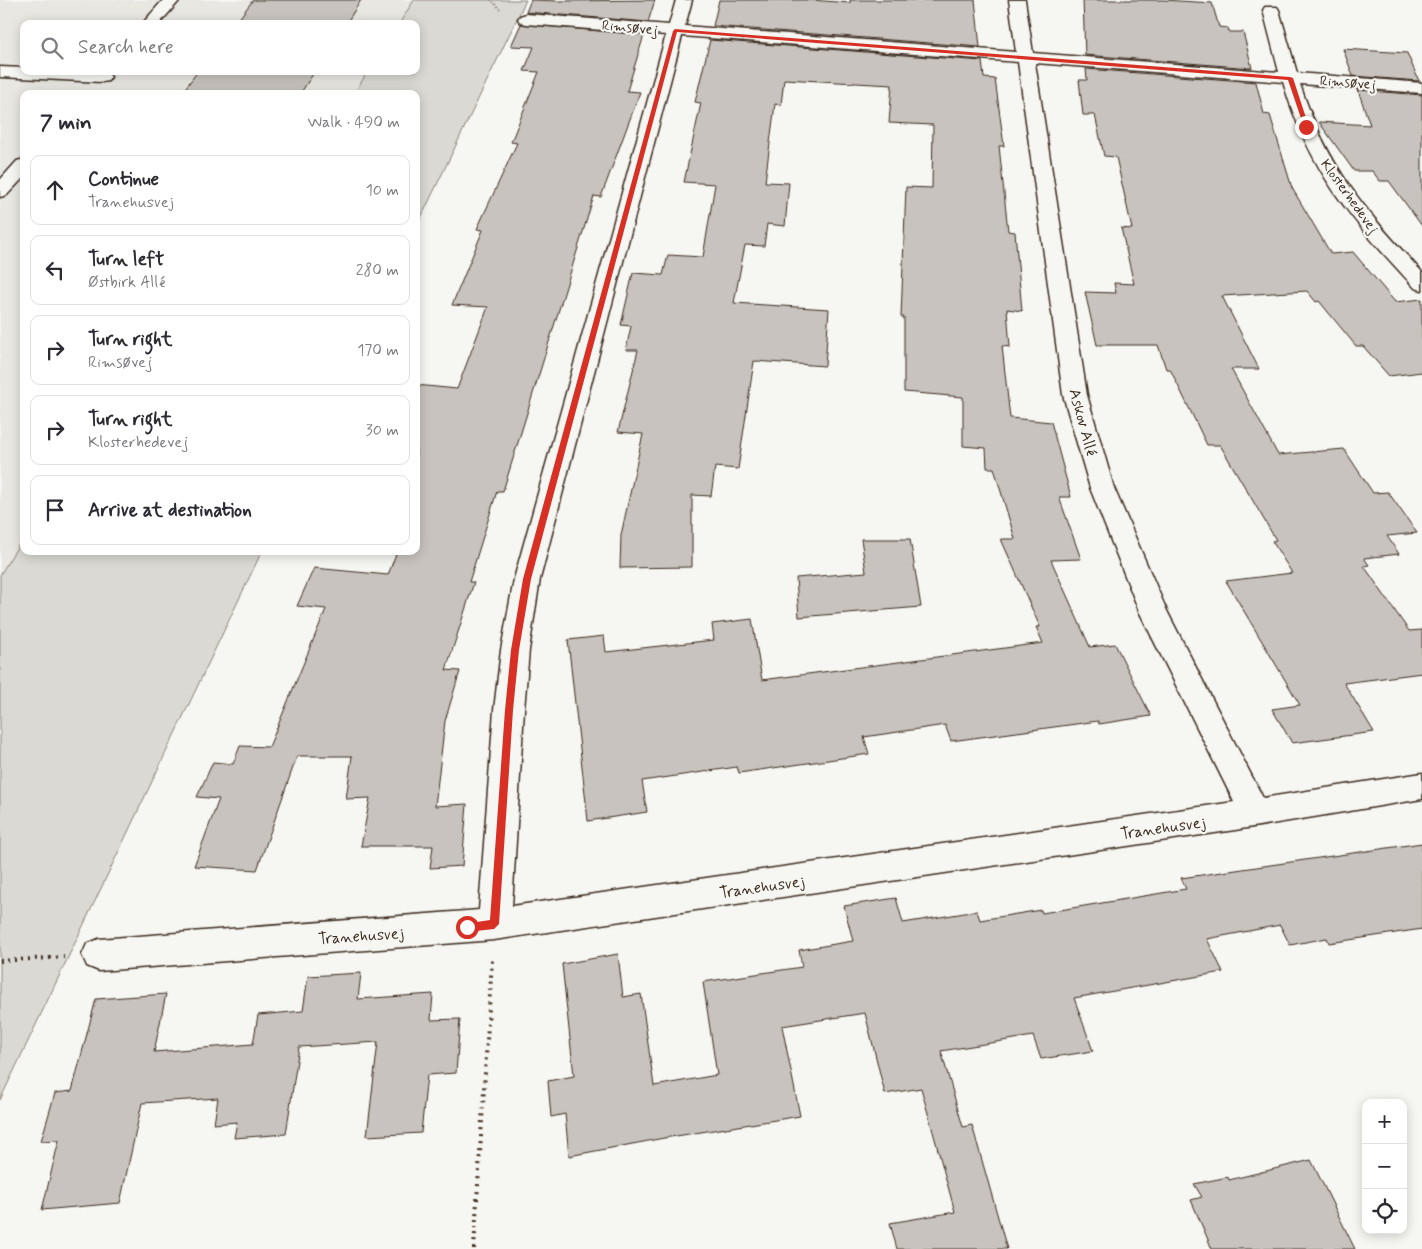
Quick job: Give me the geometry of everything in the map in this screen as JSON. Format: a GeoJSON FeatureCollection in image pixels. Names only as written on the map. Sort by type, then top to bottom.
{"type":"FeatureCollection","features":[{"type":"Feature","properties":{"kind":"street"},"geometry":{"type":"LineString","coordinates":[[154,20],[172,0]]}},
{"type":"Feature","properties":{"kind":"street"},"geometry":{"type":"LineString","coordinates":[[494,924],[510,702],[515,650],[527,579],[684,0]]}},
{"type":"Feature","properties":{"kind":"street","name":"Askov Allé"},"geometry":{"type":"LineString","coordinates":[[1017,0],[1075,395],[1102,488],[1153,612],[1255,813]]}},
{"type":"Feature","properties":{"kind":"street","name":"Klosterhedevej"},"geometry":{"type":"LineString","coordinates":[[1271,10],[1306,127],[1329,172],[1365,222],[1422,284]]}},
{"type":"Feature","properties":{"kind":"street","name":"Rimsøvej"},"geometry":{"type":"LineString","coordinates":[[526,19],[1422,88]]}},
{"type":"Feature","properties":{"kind":"street"},"geometry":{"type":"LineString","coordinates":[[0,72],[20,72]]}},
{"type":"Feature","properties":{"kind":"street"},"geometry":{"type":"LineString","coordinates":[[90,90],[103,75]]}},
{"type":"Feature","properties":{"kind":"street"},"geometry":{"type":"LineString","coordinates":[[0,191],[20,169]]}},
{"type":"Feature","properties":{"kind":"street","name":"Tranehusvej"},"geometry":{"type":"LineString","coordinates":[[100,955],[494,924],[1255,813],[1422,786]]}},
{"type":"Feature","properties":{"kind":"path"},"geometry":{"type":"LineString","coordinates":[[474,1249],[494,924]]}},
{"type":"Feature","properties":{"kind":"path"},"geometry":{"type":"LineString","coordinates":[[0,961],[100,955]]}},
{"type":"Feature","properties":{"kind":"shaded area"},"geometry":{"type":"Polygon","coordinates":[[[0,0],[414,0],[402,20],[20,20],[20,75],[366,75],[356,90],[20,90],[20,542],[0,575],[0,0]]]}},
{"type":"Feature","properties":{"kind":"shaded area"},"geometry":{"type":"Polygon","coordinates":[[[414,0],[526,0],[420,220],[420,90],[356,90],[366,75],[420,75],[420,20],[402,20],[414,0]]]}},
{"type":"Feature","properties":{"kind":"shaded area"},"geometry":{"type":"Polygon","coordinates":[[[20,542],[20,555],[260,555],[0,1100],[0,575],[20,542]]]}},
{"type":"Feature","properties":{"kind":"building"},"geometry":{"type":"Polygon","coordinates":[[[253,0],[361,0],[348,20],[238,20],[253,0]]]}},
{"type":"Feature","properties":{"kind":"building"},"geometry":{"type":"Polygon","coordinates":[[[531,0],[655,0],[648,22],[526,12],[531,0]]]}},
{"type":"Feature","properties":{"kind":"building"},"geometry":{"type":"Polygon","coordinates":[[[719,0],[811,0],[850,3],[850,0],[975,0],[980,47],[713,26],[719,0]]]}},
{"type":"Feature","properties":{"kind":"building"},"geometry":{"type":"Polygon","coordinates":[[[1083,0],[1163,0],[1212,3],[1219,27],[1228,28],[1229,32],[1243,32],[1252,68],[1085,55],[1083,0]]]}},
{"type":"Feature","properties":{"kind":"building"},"geometry":{"type":"Polygon","coordinates":[[[521,24],[644,35],[627,91],[640,92],[601,197],[594,196],[503,491],[497,491],[469,582],[474,582],[446,670],[460,671],[445,721],[435,806],[467,804],[462,866],[430,868],[433,846],[361,846],[370,798],[346,799],[352,756],[297,756],[257,870],[194,866],[219,799],[197,797],[213,762],[233,764],[240,746],[269,747],[326,609],[297,606],[314,568],[388,575],[396,555],[420,555],[420,385],[457,389],[488,307],[452,305],[483,230],[477,229],[517,143],[511,142],[539,72],[524,71],[534,47],[511,46],[521,24]]]}},
{"type":"Feature","properties":{"kind":"building"},"geometry":{"type":"Polygon","coordinates":[[[710,40],[982,61],[984,78],[995,79],[1004,146],[999,146],[1008,231],[1015,232],[1022,311],[1007,309],[1010,347],[1002,346],[1010,418],[1051,422],[1071,497],[1059,497],[1081,559],[1051,560],[1090,647],[1115,644],[1151,716],[1099,724],[1098,721],[951,741],[945,725],[864,737],[869,754],[739,773],[737,767],[642,781],[647,812],[588,821],[568,640],[604,636],[606,652],[714,640],[712,624],[752,619],[762,680],[1043,643],[1036,627],[1040,627],[1001,539],[1015,539],[994,468],[987,468],[986,448],[963,446],[963,397],[904,392],[904,317],[901,317],[906,187],[932,188],[933,125],[889,123],[892,85],[784,79],[781,105],[775,104],[765,182],[789,183],[785,226],[767,224],[764,246],[745,245],[734,303],[829,309],[825,366],[754,361],[738,469],[715,467],[711,496],[692,495],[692,567],[620,568],[621,535],[643,434],[618,432],[638,350],[626,350],[631,326],[621,325],[633,273],[663,275],[668,255],[703,257],[715,184],[684,182],[701,103],[695,102],[710,40]]]}},
{"type":"Feature","properties":{"kind":"building"},"geometry":{"type":"Polygon","coordinates":[[[1343,49],[1407,53],[1419,81],[1353,76],[1343,49]]]}},
{"type":"Feature","properties":{"kind":"building"},"geometry":{"type":"Polygon","coordinates":[[[1086,69],[1256,82],[1264,114],[1270,115],[1292,188],[1331,254],[1353,252],[1395,302],[1422,299],[1422,372],[1389,376],[1363,346],[1356,346],[1319,301],[1316,302],[1307,291],[1222,296],[1259,369],[1231,369],[1278,455],[1344,449],[1373,493],[1388,492],[1417,533],[1387,536],[1399,554],[1364,558],[1369,565],[1364,566],[1409,631],[1422,630],[1422,673],[1344,683],[1374,732],[1292,743],[1272,709],[1300,705],[1226,581],[1292,573],[1272,541],[1276,540],[1220,445],[1207,445],[1170,369],[1166,369],[1158,345],[1097,345],[1085,292],[1116,293],[1114,283],[1134,284],[1121,228],[1132,229],[1116,157],[1104,156],[1095,115],[1083,115],[1079,80],[1087,80],[1086,69]]]}},
{"type":"Feature","properties":{"kind":"building"},"geometry":{"type":"Polygon","coordinates":[[[195,75],[312,75],[303,90],[184,90],[195,75]]]}},
{"type":"Feature","properties":{"kind":"building"},"geometry":{"type":"Polygon","coordinates":[[[1358,90],[1422,95],[1422,226],[1389,181],[1380,181],[1372,171],[1354,171],[1319,122],[1370,125],[1358,90]]]}},
{"type":"Feature","properties":{"kind":"building"},"geometry":{"type":"Polygon","coordinates":[[[861,539],[910,539],[921,607],[799,617],[796,578],[866,572],[861,539]]]}},
{"type":"Feature","properties":{"kind":"building"},"geometry":{"type":"Polygon","coordinates":[[[1422,843],[1422,929],[1329,943],[1327,938],[1290,945],[1280,925],[1207,939],[1223,972],[1074,998],[1093,1051],[1041,1059],[1033,1036],[941,1051],[963,1127],[972,1125],[1007,1249],[897,1249],[890,1223],[955,1212],[921,1088],[885,1094],[865,1013],[782,1026],[800,1116],[664,1138],[569,1156],[565,1114],[551,1117],[548,1081],[574,1076],[562,964],[618,954],[623,997],[641,994],[654,1086],[717,1075],[703,982],[802,967],[799,950],[853,941],[844,906],[896,898],[903,923],[977,911],[980,920],[1041,910],[1042,913],[1186,889],[1181,878],[1422,843]]]}},
{"type":"Feature","properties":{"kind":"building"},"geometry":{"type":"Polygon","coordinates":[[[361,973],[358,999],[433,994],[431,1020],[460,1019],[456,1073],[427,1075],[421,1133],[367,1136],[378,1042],[299,1047],[286,1134],[234,1138],[237,1122],[214,1124],[218,1098],[142,1103],[120,1203],[42,1210],[59,1140],[41,1141],[55,1093],[72,1091],[96,999],[166,994],[154,1052],[253,1044],[258,1015],[303,1011],[308,976],[361,973]]]}},
{"type":"Feature","properties":{"kind":"building"},"geometry":{"type":"Polygon","coordinates":[[[1311,1160],[1355,1249],[1212,1249],[1191,1200],[1202,1197],[1194,1184],[1228,1177],[1229,1180],[1311,1160]]]}},
{"type":"Feature","properties":{"kind":"route"},"geometry":{"type":"LineString","coordinates":[[467,927],[494,924],[509,710],[515,650],[527,579],[675,31],[1290,78],[1306,127]]}}]}
